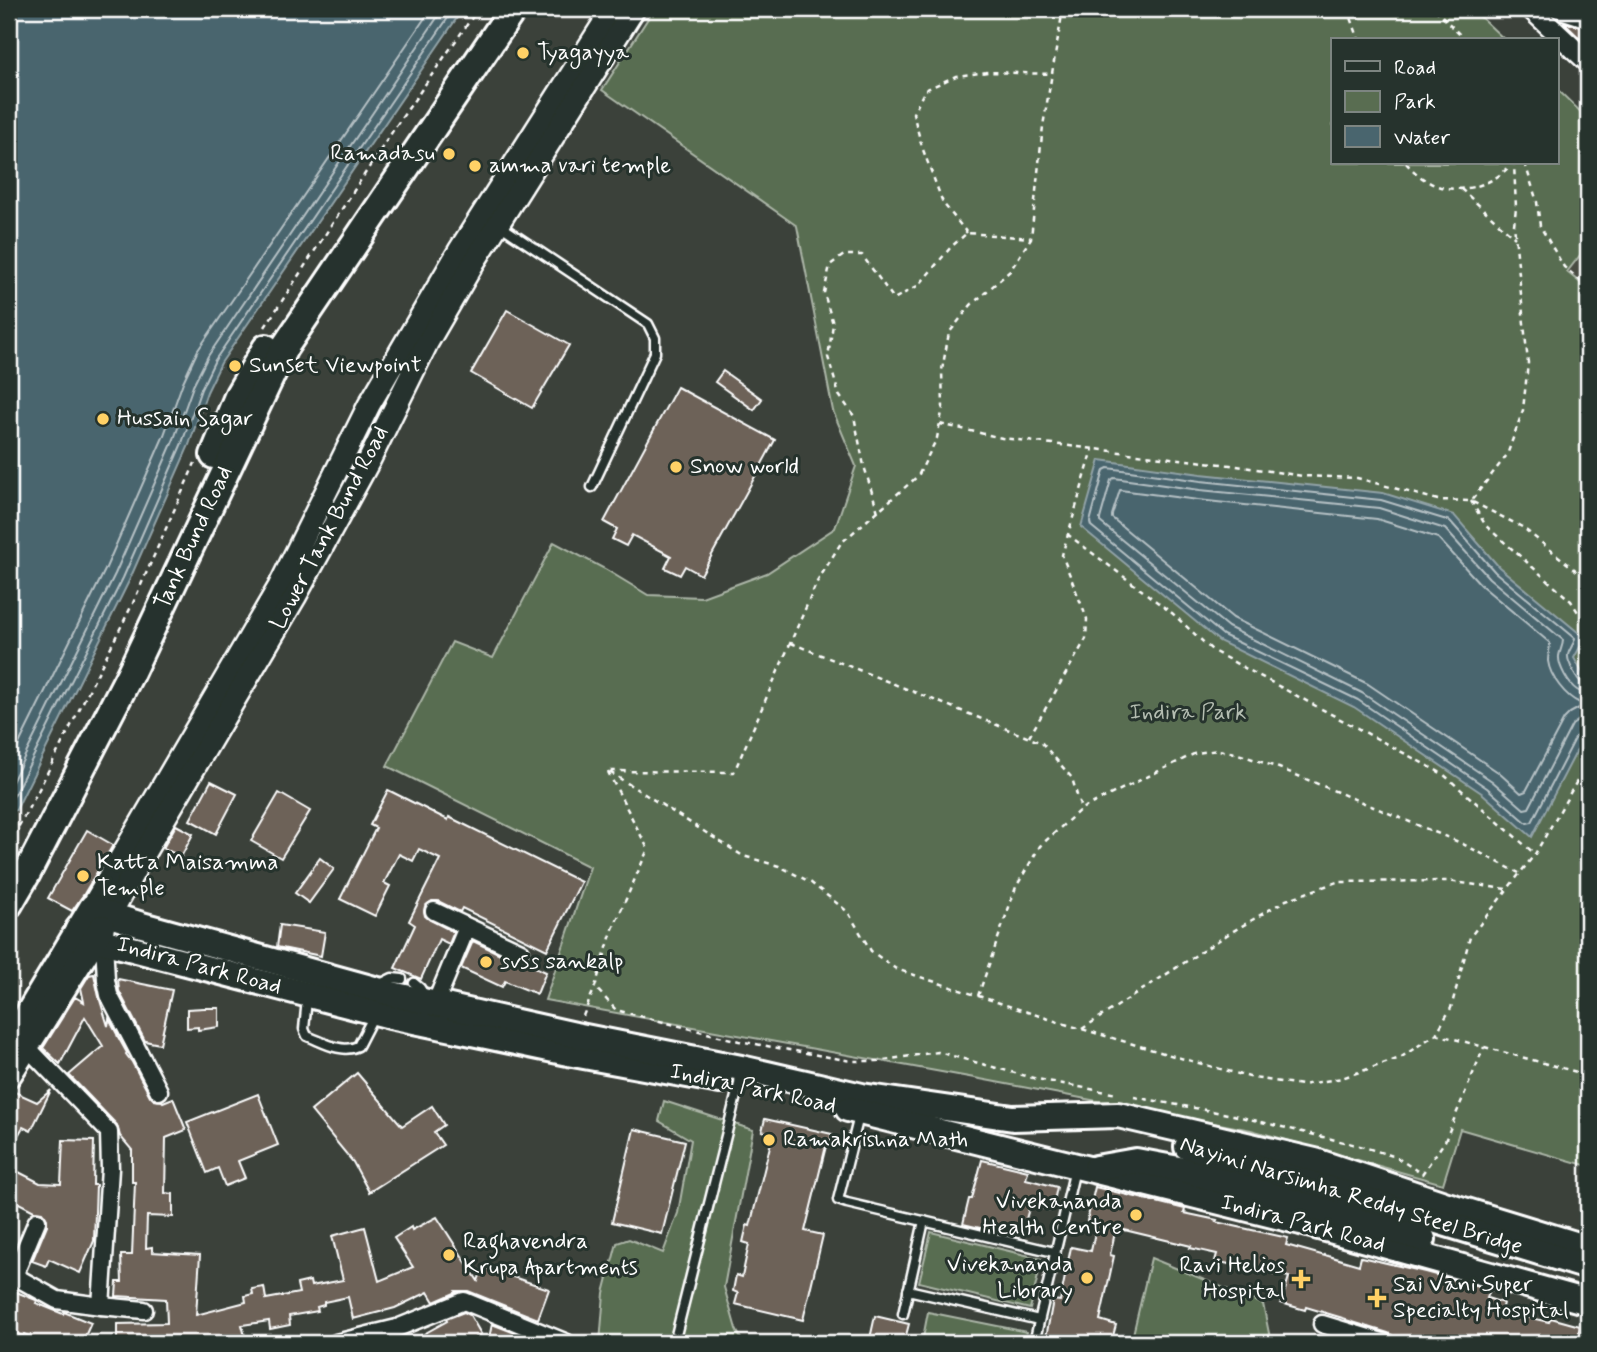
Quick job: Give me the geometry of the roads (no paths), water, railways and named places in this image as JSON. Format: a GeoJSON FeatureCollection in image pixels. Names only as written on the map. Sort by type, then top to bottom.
{"type":"FeatureCollection","features":[{"type":"Feature","properties":{"kind":"highway"},"geometry":{"type":"LineString","coordinates":[[9,871],[116,667],[209,468],[239,394],[306,285],[496,9]]}},
{"type":"Feature","properties":{"kind":"highway","name":"Tank Bund Road"},"geometry":{"type":"LineString","coordinates":[[9,904],[130,674],[284,348],[513,9]]}},
{"type":"Feature","properties":{"kind":"main road","name":"Lower Tank Bund Road"},"geometry":{"type":"LineString","coordinates":[[17,1046],[92,936],[101,911],[267,608],[369,405],[458,251],[613,9]]}},
{"type":"Feature","properties":{"kind":"main road","name":"Lower Tank Bund Road"},"geometry":{"type":"LineString","coordinates":[[101,911],[143,855],[289,607],[370,459],[427,343],[474,262],[634,9]]}},
{"type":"Feature","properties":{"kind":"main road","name":"Indira Park Road"},"geometry":{"type":"LineString","coordinates":[[101,911],[375,1000],[573,1054],[740,1076]]}},
{"type":"Feature","properties":{"kind":"main road","name":"Lower Tank Bund Road"},"geometry":{"type":"LineString","coordinates":[[17,1046],[24,1021],[92,936]]}},
{"type":"Feature","properties":{"kind":"main road","name":"Indira Park Road"},"geometry":{"type":"LineString","coordinates":[[92,936],[308,995],[375,1000],[425,996],[861,1104],[1082,1168],[1301,1222],[1588,1302]]}},
{"type":"Feature","properties":{"kind":"main road"},"geometry":{"type":"LineString","coordinates":[[9,1074],[17,1046]]}},
{"type":"Feature","properties":{"kind":"main road","name":"Indira Park Road"},"geometry":{"type":"LineString","coordinates":[[861,1104],[1013,1118],[1118,1115],[1315,1161],[1586,1252]]}},
{"type":"Feature","properties":{"kind":"main road","name":"Nayini Narsimha Reddy Steel Bridge"},"geometry":{"type":"LineString","coordinates":[[1118,1115],[1149,1136],[1378,1203],[1586,1252]]}},
{"type":"Feature","properties":{"kind":"main road","name":"Nayini Narsimha Reddy Steel Bridge"},"geometry":{"type":"LineString","coordinates":[[1082,1168],[1136,1161],[1171,1168],[1588,1287]]}},
{"type":"Feature","properties":{"kind":"street"},"geometry":{"type":"LineString","coordinates":[[1516,9],[1547,38]]}},
{"type":"Feature","properties":{"kind":"street"},"geometry":{"type":"LineString","coordinates":[[1531,9],[1588,62]]}},
{"type":"Feature","properties":{"kind":"street"},"geometry":{"type":"LineString","coordinates":[[1558,9],[1588,19]]}},
{"type":"Feature","properties":{"kind":"street"},"geometry":{"type":"LineString","coordinates":[[1558,49],[1588,79]]}},
{"type":"Feature","properties":{"kind":"street"},"geometry":{"type":"LineString","coordinates":[[433,911],[521,952]]}},
{"type":"Feature","properties":{"kind":"street"},"geometry":{"type":"LineString","coordinates":[[425,996],[467,927]]}},
{"type":"Feature","properties":{"kind":"street"},"geometry":{"type":"LineString","coordinates":[[92,936],[108,995],[159,1091]]}},
{"type":"Feature","properties":{"kind":"street"},"geometry":{"type":"LineString","coordinates":[[17,1046],[109,1132],[110,1169],[101,1306]]}},
{"type":"Feature","properties":{"kind":"street"},"geometry":{"type":"LineString","coordinates":[[37,1221],[12,1274],[57,1300],[144,1310]]}},
{"type":"Feature","properties":{"kind":"street"},"geometry":{"type":"LineString","coordinates":[[336,1343],[397,1328],[464,1301],[567,1343]]}},
{"type":"Feature","properties":{"kind":"street"},"geometry":{"type":"LineString","coordinates":[[1322,1324],[1385,1343]]}},
{"type":"Feature","properties":{"kind":"street"},"geometry":{"type":"LineString","coordinates":[[397,1328],[405,1343]]}},
{"type":"Feature","properties":{"kind":"lane"},"geometry":{"type":"LineString","coordinates":[[498,224],[648,324],[655,338],[655,353],[592,487]]}},
{"type":"Feature","properties":{"kind":"lane"},"geometry":{"type":"LineString","coordinates":[[308,995],[304,1029],[307,1036],[338,1049],[352,1049],[358,1046],[384,981],[402,979]]}},
{"type":"Feature","properties":{"kind":"lane"},"geometry":{"type":"LineString","coordinates":[[674,1343],[740,1076]]}},
{"type":"Feature","properties":{"kind":"lane"},"geometry":{"type":"LineString","coordinates":[[861,1104],[838,1200],[1054,1252]]}},
{"type":"Feature","properties":{"kind":"lane"},"geometry":{"type":"LineString","coordinates":[[1034,1343],[1054,1252],[1082,1168]]}},
{"type":"Feature","properties":{"kind":"lane"},"geometry":{"type":"LineString","coordinates":[[903,1314],[923,1222]]}},
{"type":"Feature","properties":{"kind":"lane"},"geometry":{"type":"LineString","coordinates":[[908,1290],[1040,1321]]}},
{"type":"Feature","properties":{"kind":"water","name":"Hussain Sagar"},"geometry":{"type":"Polygon","coordinates":[[[9,9],[463,9],[221,363],[207,392],[189,445],[129,581],[16,810],[9,813],[9,9]]]}},
{"type":"Feature","properties":{"kind":"water"},"geometry":{"type":"Polygon","coordinates":[[[1100,460],[1201,474],[1383,493],[1454,515],[1499,567],[1585,638],[1574,658],[1588,682],[1588,729],[1532,837],[1483,794],[1354,707],[1219,641],[1081,527],[1100,460]]]}},
{"type":"Feature","properties":{"kind":"place","name":"Tyagayya"},"geometry":{"type":"Point","coordinates":[523,53]}},
{"type":"Feature","properties":{"kind":"place","name":"Ramadasu"},"geometry":{"type":"Point","coordinates":[449,154]}},
{"type":"Feature","properties":{"kind":"place","name":"amma vari temple"},"geometry":{"type":"Point","coordinates":[475,166]}},
{"type":"Feature","properties":{"kind":"place","name":"Sunset Viewpoint"},"geometry":{"type":"Point","coordinates":[235,366]}},
{"type":"Feature","properties":{"kind":"place","name":"Hussain Sagar"},"geometry":{"type":"Point","coordinates":[103,419]}},
{"type":"Feature","properties":{"kind":"place","name":"Snow world"},"geometry":{"type":"Point","coordinates":[676,467]}},
{"type":"Feature","properties":{"kind":"place","name":"Katta Maisamma Temple"},"geometry":{"type":"Point","coordinates":[83,876]}},
{"type":"Feature","properties":{"kind":"place","name":"svss sankalp"},"geometry":{"type":"Point","coordinates":[486,962]}},
{"type":"Feature","properties":{"kind":"place","name":"Ramakrishna Math"},"geometry":{"type":"Point","coordinates":[769,1140]}},
{"type":"Feature","properties":{"kind":"place","name":"Vivekananda Health Centre"},"geometry":{"type":"Point","coordinates":[1136,1215]}},
{"type":"Feature","properties":{"kind":"place","name":"Raghavendra Krupa Apartments"},"geometry":{"type":"Point","coordinates":[449,1255]}},
{"type":"Feature","properties":{"kind":"place","name":"Vivekananda Library"},"geometry":{"type":"Point","coordinates":[1087,1278]}},
{"type":"Feature","properties":{"kind":"place","name":"Ravi Helios Hospital"},"geometry":{"type":"Point","coordinates":[1301,1279]}},
{"type":"Feature","properties":{"kind":"place","name":"Sai Vani Super Specialty Hospital"},"geometry":{"type":"Point","coordinates":[1377,1298]}},
{"type":"Feature","properties":{"kind":"park label","name":"Indira Park"},"geometry":{"type":"Point","coordinates":[1188,713]}}]}
